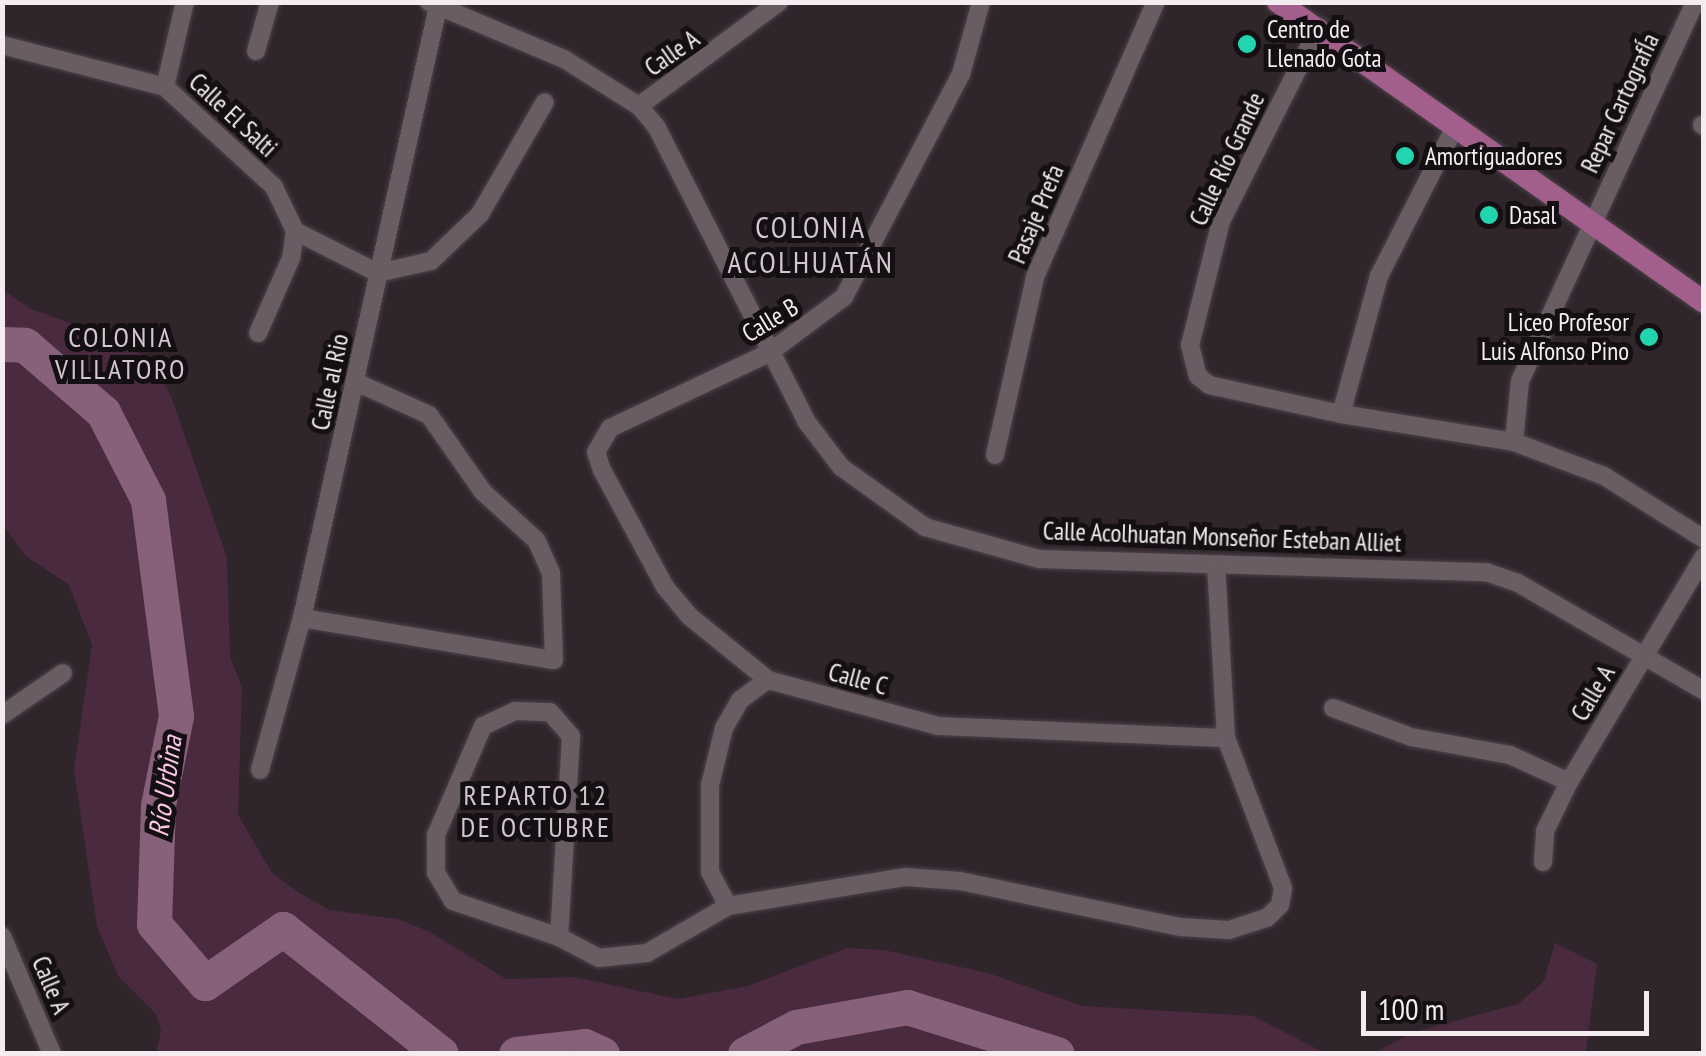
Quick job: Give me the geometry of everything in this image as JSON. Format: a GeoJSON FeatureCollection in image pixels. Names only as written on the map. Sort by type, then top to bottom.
{"type":"FeatureCollection","features":[{"type":"Feature","properties":{"kind":"main road"},"geometry":{"type":"LineString","coordinates":[[1278,2],[1704,302]]}},
{"type":"Feature","properties":{"kind":"street"},"geometry":{"type":"LineString","coordinates":[[165,87],[185,2]]}},
{"type":"Feature","properties":{"kind":"street"},"geometry":{"type":"LineString","coordinates":[[256,51],[270,2]]}},
{"type":"Feature","properties":{"kind":"street","name":"Calle A"},"geometry":{"type":"LineString","coordinates":[[639,106],[779,2]]}},
{"type":"Feature","properties":{"kind":"street","name":"Calle B"},"geometry":{"type":"LineString","coordinates":[[596,452],[610,428],[768,353],[828,314],[859,273],[961,74],[982,2]]}},
{"type":"Feature","properties":{"kind":"street","name":"Pasaje Prefa"},"geometry":{"type":"LineString","coordinates":[[995,455],[1035,278],[1156,2]]}},
{"type":"Feature","properties":{"kind":"street","name":"Repar CartografÍa"},"geometry":{"type":"LineString","coordinates":[[1514,442],[1520,381],[1695,2]]}},
{"type":"Feature","properties":{"kind":"street","name":"Calle Acolhuatan Monseñor Esteban Alliet"},"geometry":{"type":"LineString","coordinates":[[435,3],[564,59],[639,106],[656,126],[768,353],[841,467],[926,528],[1040,558],[1486,572],[1518,583],[1704,691]]}},
{"type":"Feature","properties":{"kind":"street","name":"Calle al Rio"},"geometry":{"type":"LineString","coordinates":[[260,770],[302,618],[356,382],[435,3]]}},
{"type":"Feature","properties":{"kind":"street","name":"Calle Río Grande"},"geometry":{"type":"LineString","coordinates":[[1320,28],[1220,222],[1190,345],[1198,376],[1210,385],[1342,414]]}},
{"type":"Feature","properties":{"kind":"street","name":"Calle El Salti"},"geometry":{"type":"LineString","coordinates":[[2,45],[165,87],[274,187],[294,231]]}},
{"type":"Feature","properties":{"kind":"street"},"geometry":{"type":"LineString","coordinates":[[258,332],[291,258],[294,231],[378,273],[409,270],[454,245],[480,214],[545,102]]}},
{"type":"Feature","properties":{"kind":"street"},"geometry":{"type":"LineString","coordinates":[[1456,126],[1379,276],[1342,414],[1514,442],[1604,476],[1704,539]]}},
{"type":"Feature","properties":{"kind":"street"},"geometry":{"type":"LineString","coordinates":[[302,618],[554,660],[551,573],[536,540],[483,492],[429,415],[356,382]]}},
{"type":"Feature","properties":{"kind":"street","name":"Calle C"},"geometry":{"type":"LineString","coordinates":[[596,452],[665,586],[689,616],[768,680],[939,726],[1226,738]]}},
{"type":"Feature","properties":{"kind":"street","name":"Calle A"},"geometry":{"type":"LineString","coordinates":[[1543,862],[1545,831],[1569,782],[1704,556]]}},
{"type":"Feature","properties":{"kind":"street"},"geometry":{"type":"LineString","coordinates":[[559,937],[571,736],[550,712],[515,711],[483,726],[436,835],[436,873],[453,902],[559,937],[580,952],[620,960],[647,953],[728,906],[878,879],[936,877],[1181,928],[1249,925],[1280,905],[1283,888],[1226,738],[1216,566]]}},
{"type":"Feature","properties":{"kind":"street"},"geometry":{"type":"LineString","coordinates":[[2,715],[63,673]]}},
{"type":"Feature","properties":{"kind":"street"},"geometry":{"type":"LineString","coordinates":[[728,906],[710,872],[710,785],[724,728],[740,700],[768,680]]}},
{"type":"Feature","properties":{"kind":"street"},"geometry":{"type":"LineString","coordinates":[[1333,708],[1411,736],[1510,755],[1569,782]]}},
{"type":"Feature","properties":{"kind":"street","name":"Calle A"},"geometry":{"type":"LineString","coordinates":[[2,936],[52,1054]]}},
{"type":"Feature","properties":{"kind":"shaded area"},"geometry":{"type":"Polygon","coordinates":[[[3,290],[31,309],[128,344],[154,366],[171,396],[227,557],[230,657],[242,687],[238,815],[272,873],[301,894],[329,910],[398,919],[430,932],[506,979],[574,977],[678,999],[748,986],[847,948],[884,950],[988,973],[1083,1006],[1253,1016],[1325,1053],[156,1053],[161,1031],[156,1014],[118,976],[97,926],[74,770],[92,645],[69,585],[26,556],[3,525],[3,290]]]}},
{"type":"Feature","properties":{"kind":"shaded area"},"geometry":{"type":"Polygon","coordinates":[[[1555,943],[1597,964],[1586,1053],[1374,1053],[1414,1032],[1518,1004],[1544,981],[1555,943]]]}},
{"type":"Feature","properties":{"kind":"waterway","name":"Río Urbina"},"geometry":{"type":"LineString","coordinates":[[2,344],[25,345],[103,412],[148,500],[176,716],[158,805],[154,924],[205,983],[283,929],[441,1054]]}},
{"type":"Feature","properties":{"kind":"waterway","name":"Río Urbina"},"geometry":{"type":"LineString","coordinates":[[745,1054],[796,1027],[907,1007],[1057,1054]]}},
{"type":"Feature","properties":{"kind":"waterway","name":"Río Urbina"},"geometry":{"type":"LineString","coordinates":[[516,1054],[585,1046],[602,1054]]}},
{"type":"Feature","properties":{"kind":"place","name":"Centro de Llenado Gota"},"geometry":{"type":"Point","coordinates":[1247,44]}},
{"type":"Feature","properties":{"kind":"place","name":"Amortiguadores"},"geometry":{"type":"Point","coordinates":[1405,156]}},
{"type":"Feature","properties":{"kind":"place","name":"Dasal"},"geometry":{"type":"Point","coordinates":[1489,215]}},
{"type":"Feature","properties":{"kind":"place","name":"Liceo Profesor Luis Alfonso Pino"},"geometry":{"type":"Point","coordinates":[1649,337]}},
{"type":"Feature","properties":{"kind":"district","name":"COLONIA ACOLHUATÁN"},"geometry":{"type":"Point","coordinates":[811,244]}},
{"type":"Feature","properties":{"kind":"district","name":"COLONIA VILLATORO"},"geometry":{"type":"Point","coordinates":[121,353]}},
{"type":"Feature","properties":{"kind":"district","name":"REPARTO 12 DE OCTUBRE"},"geometry":{"type":"Point","coordinates":[536,811]}}]}
